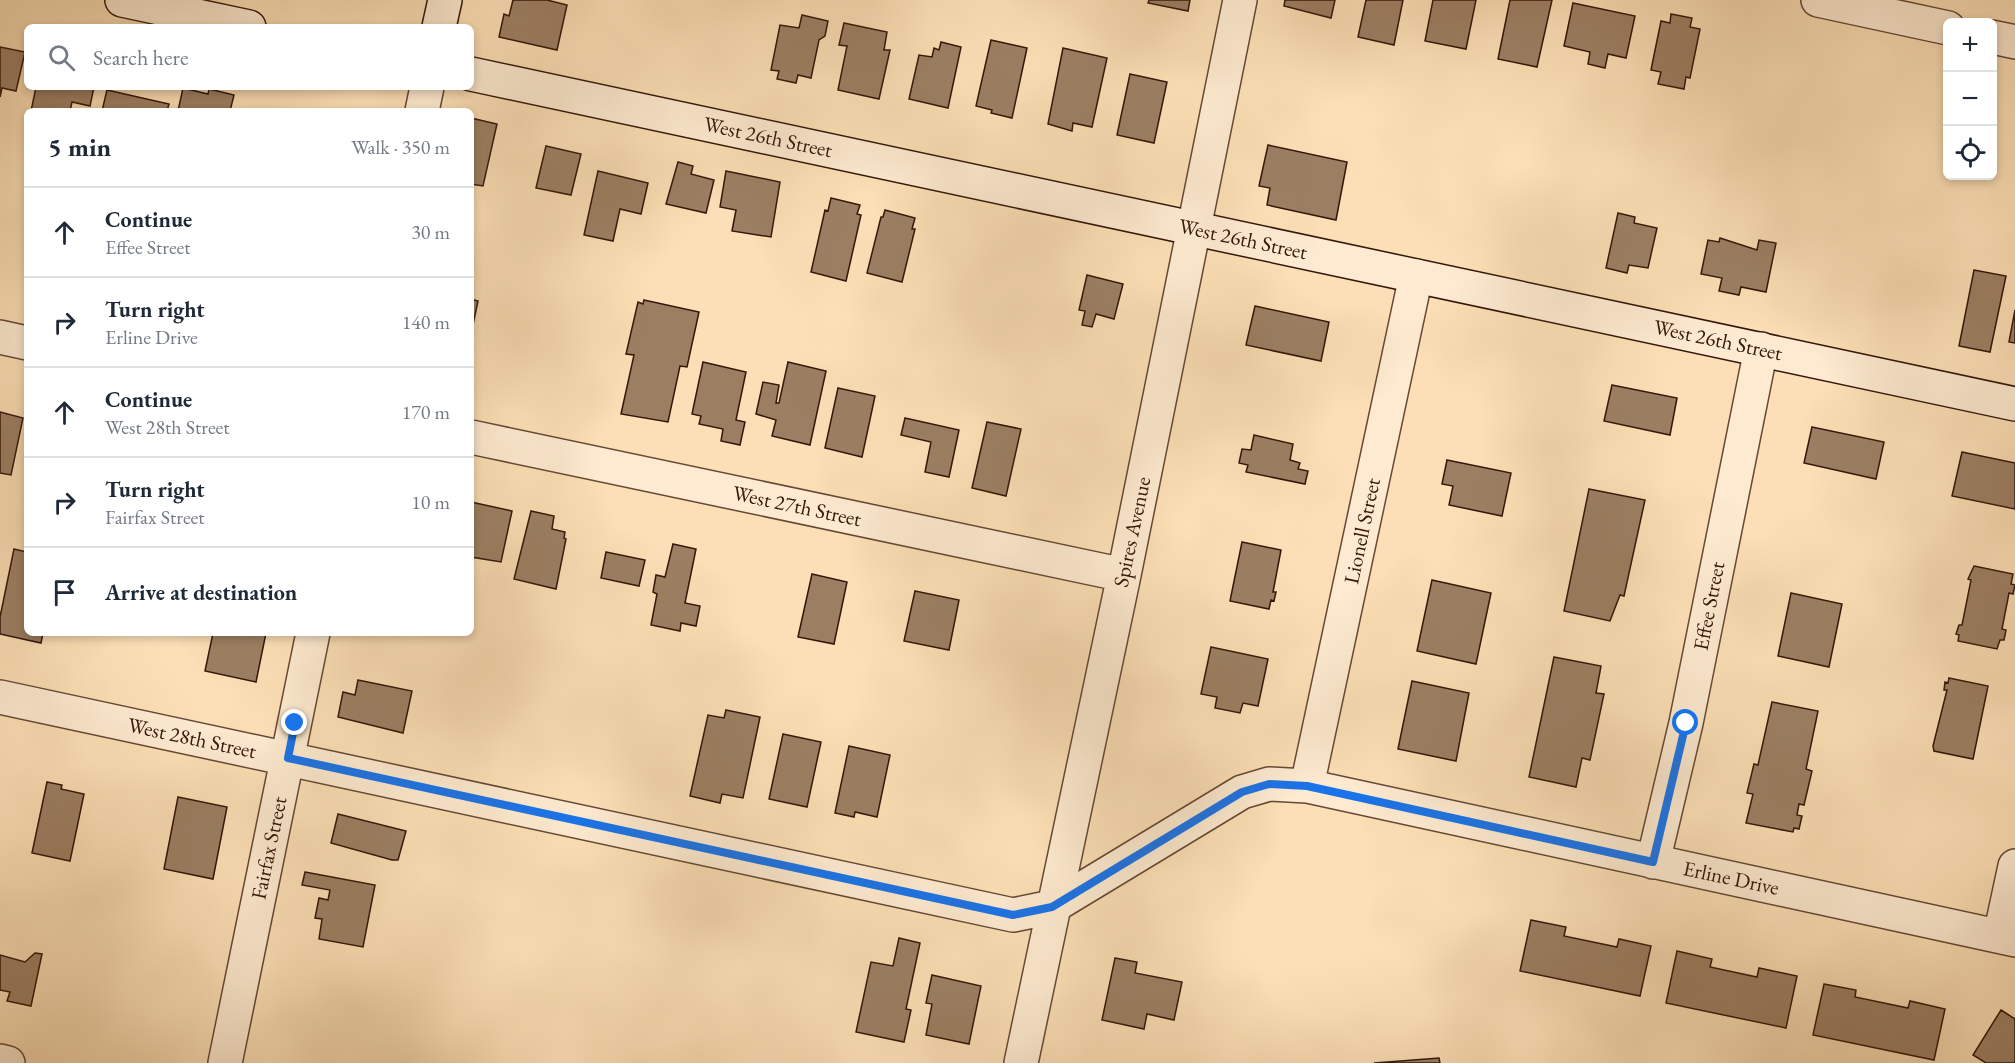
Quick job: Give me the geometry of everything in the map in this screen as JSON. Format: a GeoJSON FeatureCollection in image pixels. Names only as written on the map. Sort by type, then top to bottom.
{"type":"FeatureCollection","features":[{"type":"Feature","properties":{"kind":"street"},"geometry":{"type":"LineString","coordinates":[[122,0],[235,24]]}},
{"type":"Feature","properties":{"kind":"street"},"geometry":{"type":"LineString","coordinates":[[441,24],[445,0]]}},
{"type":"Feature","properties":{"kind":"street","name":"Spires Avenue"},"geometry":{"type":"LineString","coordinates":[[1021,1063],[1052,907],[1124,575],[1240,0]]}},
{"type":"Feature","properties":{"kind":"street"},"geometry":{"type":"LineString","coordinates":[[1818,0],[1943,27]]}},
{"type":"Feature","properties":{"kind":"street"},"geometry":{"type":"LineString","coordinates":[[1997,39],[2015,42]]}},
{"type":"Feature","properties":{"kind":"street","name":"West 26th Street"},"geometry":{"type":"LineString","coordinates":[[474,75],[2015,404]]}},
{"type":"Feature","properties":{"kind":"street"},"geometry":{"type":"LineString","coordinates":[[423,108],[426,90]]}},
{"type":"Feature","properties":{"kind":"street","name":"Lionell Street"},"geometry":{"type":"LineString","coordinates":[[1307,786],[1416,276]]}},
{"type":"Feature","properties":{"kind":"street"},"geometry":{"type":"LineString","coordinates":[[0,337],[24,341]]}},
{"type":"Feature","properties":{"kind":"street","name":"Effee Street"},"geometry":{"type":"LineString","coordinates":[[1653,862],[1686,723],[1761,349]]}},
{"type":"Feature","properties":{"kind":"street","name":"West 27th Street"},"geometry":{"type":"LineString","coordinates":[[474,438],[1124,575]]}},
{"type":"Feature","properties":{"kind":"street","name":"Fairfax Street"},"geometry":{"type":"LineString","coordinates":[[225,1063],[312,636]]}},
{"type":"Feature","properties":{"kind":"street","name":"West 28th Street"},"geometry":{"type":"LineString","coordinates":[[0,697],[1013,915],[1052,907]]}},
{"type":"Feature","properties":{"kind":"street","name":"Erline Drive"},"geometry":{"type":"LineString","coordinates":[[1052,907],[1242,792],[1269,784],[1307,786],[2008,938]]}},
{"type":"Feature","properties":{"kind":"street"},"geometry":{"type":"LineString","coordinates":[[2008,938],[2015,866]]}},
{"type":"Feature","properties":{"kind":"street"},"geometry":{"type":"LineString","coordinates":[[0,1061],[8,1063]]}},
{"type":"Feature","properties":{"kind":"building"},"geometry":{"type":"Polygon","coordinates":[[[513,0],[547,0],[567,5],[557,50],[499,37],[504,14],[509,16],[513,0]]]}},
{"type":"Feature","properties":{"kind":"building"},"geometry":{"type":"Polygon","coordinates":[[[1149,0],[1190,0],[1188,11],[1148,3],[1149,0]]]}},
{"type":"Feature","properties":{"kind":"building"},"geometry":{"type":"Polygon","coordinates":[[[1285,0],[1335,0],[1331,18],[1284,6],[1285,0]]]}},
{"type":"Feature","properties":{"kind":"building"},"geometry":{"type":"Polygon","coordinates":[[[1366,0],[1403,0],[1394,45],[1358,37],[1366,0]]]}},
{"type":"Feature","properties":{"kind":"building"},"geometry":{"type":"Polygon","coordinates":[[[1433,0],[1476,0],[1466,49],[1425,41],[1433,0]]]}},
{"type":"Feature","properties":{"kind":"building"},"geometry":{"type":"Polygon","coordinates":[[[1510,0],[1552,0],[1537,67],[1498,59],[1510,0]]]}},
{"type":"Feature","properties":{"kind":"building"},"geometry":{"type":"Polygon","coordinates":[[[1573,3],[1635,16],[1626,58],[1608,54],[1605,68],[1588,64],[1590,52],[1564,46],[1573,3]]]}},
{"type":"Feature","properties":{"kind":"building"},"geometry":{"type":"Polygon","coordinates":[[[1671,14],[1692,18],[1690,27],[1700,29],[1690,78],[1686,77],[1684,89],[1658,84],[1661,72],[1651,70],[1661,21],[1670,23],[1671,14]]]}},
{"type":"Feature","properties":{"kind":"building"},"geometry":{"type":"Polygon","coordinates":[[[802,15],[828,21],[825,36],[819,40],[811,78],[798,75],[796,83],[777,79],[779,71],[771,70],[780,25],[799,28],[802,15]]]}},
{"type":"Feature","properties":{"kind":"building"},"geometry":{"type":"Polygon","coordinates":[[[844,23],[887,32],[884,50],[890,50],[879,99],[838,90],[847,46],[839,45],[844,23]]]}},
{"type":"Feature","properties":{"kind":"building"},"geometry":{"type":"Polygon","coordinates":[[[991,40],[1027,48],[1012,118],[991,113],[992,110],[976,106],[991,40]]]}},
{"type":"Feature","properties":{"kind":"building"},"geometry":{"type":"Polygon","coordinates":[[[941,42],[961,47],[948,108],[909,99],[919,55],[932,57],[934,48],[939,50],[941,42]]]}},
{"type":"Feature","properties":{"kind":"building"},"geometry":{"type":"Polygon","coordinates":[[[0,47],[24,52],[16,91],[2,88],[0,97],[0,47]]]}},
{"type":"Feature","properties":{"kind":"building"},"geometry":{"type":"Polygon","coordinates":[[[1063,48],[1107,58],[1092,127],[1073,123],[1072,131],[1048,124],[1063,48]]]}},
{"type":"Feature","properties":{"kind":"building"},"geometry":{"type":"Polygon","coordinates":[[[1130,74],[1167,82],[1154,143],[1117,135],[1130,74]]]}},
{"type":"Feature","properties":{"kind":"building"},"geometry":{"type":"Polygon","coordinates":[[[35,90],[93,90],[90,106],[72,102],[71,108],[32,108],[35,90]]]}},
{"type":"Feature","properties":{"kind":"building"},"geometry":{"type":"Polygon","coordinates":[[[107,90],[169,104],[168,108],[103,108],[107,90]]]}},
{"type":"Feature","properties":{"kind":"building"},"geometry":{"type":"Polygon","coordinates":[[[183,90],[208,94],[209,90],[213,90],[234,95],[231,108],[179,108],[183,90]]]}},
{"type":"Feature","properties":{"kind":"building"},"geometry":{"type":"Polygon","coordinates":[[[474,119],[497,124],[483,186],[474,184],[474,119]]]}},
{"type":"Feature","properties":{"kind":"building"},"geometry":{"type":"Polygon","coordinates":[[[1268,145],[1347,162],[1336,220],[1267,205],[1270,188],[1259,186],[1268,145]]]}},
{"type":"Feature","properties":{"kind":"building"},"geometry":{"type":"Polygon","coordinates":[[[546,146],[581,154],[571,195],[536,188],[546,146]]]}},
{"type":"Feature","properties":{"kind":"building"},"geometry":{"type":"Polygon","coordinates":[[[678,162],[693,166],[691,174],[714,180],[706,213],[666,204],[678,162]]]}},
{"type":"Feature","properties":{"kind":"building"},"geometry":{"type":"Polygon","coordinates":[[[598,171],[648,183],[641,214],[620,209],[613,241],[584,235],[598,171]]]}},
{"type":"Feature","properties":{"kind":"building"},"geometry":{"type":"Polygon","coordinates":[[[726,171],[780,182],[771,237],[732,231],[736,210],[720,207],[726,171]]]}},
{"type":"Feature","properties":{"kind":"building"},"geometry":{"type":"Polygon","coordinates":[[[831,198],[860,205],[857,214],[861,215],[846,281],[811,272],[825,210],[828,211],[831,198]]]}},
{"type":"Feature","properties":{"kind":"building"},"geometry":{"type":"Polygon","coordinates":[[[885,210],[915,218],[912,229],[915,229],[902,282],[867,273],[881,217],[885,210]]]}},
{"type":"Feature","properties":{"kind":"building"},"geometry":{"type":"Polygon","coordinates":[[[1618,213],[1635,217],[1634,223],[1657,228],[1648,268],[1629,265],[1627,273],[1606,268],[1618,213]]]}},
{"type":"Feature","properties":{"kind":"building"},"geometry":{"type":"Polygon","coordinates":[[[1720,238],[1757,250],[1759,240],[1776,243],[1766,292],[1741,287],[1739,295],[1719,291],[1722,278],[1701,274],[1708,240],[1719,242],[1720,238]]]}},
{"type":"Feature","properties":{"kind":"building"},"geometry":{"type":"Polygon","coordinates":[[[1974,270],[2006,276],[1990,352],[1959,346],[1974,270]]]}},
{"type":"Feature","properties":{"kind":"building"},"geometry":{"type":"Polygon","coordinates":[[[1087,275],[1123,284],[1114,319],[1096,314],[1092,327],[1082,325],[1085,311],[1079,310],[1087,275]]]}},
{"type":"Feature","properties":{"kind":"building"},"geometry":{"type":"Polygon","coordinates":[[[474,300],[478,301],[474,320],[474,300]]]}},
{"type":"Feature","properties":{"kind":"building"},"geometry":{"type":"Polygon","coordinates":[[[644,300],[699,312],[687,367],[680,366],[668,422],[621,414],[634,355],[626,354],[638,302],[643,304],[644,300]]]}},
{"type":"Feature","properties":{"kind":"building"},"geometry":{"type":"Polygon","coordinates":[[[1255,306],[1329,322],[1321,361],[1246,345],[1255,306]]]}},
{"type":"Feature","properties":{"kind":"building"},"geometry":{"type":"Polygon","coordinates":[[[2015,310],[2015,343],[2009,342],[2015,310]]]}},
{"type":"Feature","properties":{"kind":"building"},"geometry":{"type":"Polygon","coordinates":[[[703,362],[746,372],[736,420],[745,422],[740,445],[721,441],[723,429],[699,424],[701,416],[692,414],[703,362]]]}},
{"type":"Feature","properties":{"kind":"building"},"geometry":{"type":"Polygon","coordinates":[[[788,362],[826,371],[810,445],[772,436],[776,420],[756,414],[763,382],[779,385],[776,403],[779,403],[788,362]]]}},
{"type":"Feature","properties":{"kind":"building"},"geometry":{"type":"Polygon","coordinates":[[[1612,385],[1677,398],[1670,435],[1604,421],[1612,385]]]}},
{"type":"Feature","properties":{"kind":"building"},"geometry":{"type":"Polygon","coordinates":[[[838,388],[875,396],[862,457],[825,448],[838,388]]]}},
{"type":"Feature","properties":{"kind":"building"},"geometry":{"type":"Polygon","coordinates":[[[0,412],[23,418],[11,475],[0,473],[0,412]]]}},
{"type":"Feature","properties":{"kind":"building"},"geometry":{"type":"Polygon","coordinates":[[[905,418],[959,430],[949,477],[925,472],[931,442],[901,435],[905,418]]]}},
{"type":"Feature","properties":{"kind":"building"},"geometry":{"type":"Polygon","coordinates":[[[987,422],[1021,429],[1006,496],[972,488],[987,422]]]}},
{"type":"Feature","properties":{"kind":"building"},"geometry":{"type":"Polygon","coordinates":[[[1812,427],[1884,442],[1876,479],[1804,463],[1812,427]]]}},
{"type":"Feature","properties":{"kind":"building"},"geometry":{"type":"Polygon","coordinates":[[[1254,435],[1293,444],[1290,460],[1300,463],[1298,469],[1308,471],[1305,484],[1246,472],[1248,465],[1239,463],[1242,449],[1251,450],[1254,435]]]}},
{"type":"Feature","properties":{"kind":"building"},"geometry":{"type":"Polygon","coordinates":[[[1962,452],[2015,463],[2015,509],[1952,496],[1962,452]]]}},
{"type":"Feature","properties":{"kind":"building"},"geometry":{"type":"Polygon","coordinates":[[[1447,460],[1511,473],[1502,516],[1449,505],[1453,486],[1442,484],[1447,460]]]}},
{"type":"Feature","properties":{"kind":"building"},"geometry":{"type":"Polygon","coordinates":[[[1589,489],[1645,500],[1624,596],[1620,595],[1610,621],[1564,611],[1589,489]]]}},
{"type":"Feature","properties":{"kind":"building"},"geometry":{"type":"Polygon","coordinates":[[[474,503],[512,511],[501,562],[474,558],[474,503]]]}},
{"type":"Feature","properties":{"kind":"building"},"geometry":{"type":"Polygon","coordinates":[[[531,511],[554,516],[552,529],[565,532],[564,538],[566,539],[556,589],[514,579],[531,511]]]}},
{"type":"Feature","properties":{"kind":"building"},"geometry":{"type":"Polygon","coordinates":[[[1242,542],[1281,550],[1273,592],[1276,592],[1269,609],[1230,601],[1242,542]]]}},
{"type":"Feature","properties":{"kind":"building"},"geometry":{"type":"Polygon","coordinates":[[[673,544],[696,549],[685,603],[700,606],[696,626],[681,623],[680,631],[651,625],[657,594],[653,592],[656,575],[665,577],[673,544]]]}},
{"type":"Feature","properties":{"kind":"building"},"geometry":{"type":"Polygon","coordinates":[[[14,549],[24,551],[24,636],[42,636],[41,643],[0,634],[0,617],[14,549]]]}},
{"type":"Feature","properties":{"kind":"building"},"geometry":{"type":"Polygon","coordinates":[[[606,552],[645,560],[639,586],[601,578],[606,552]]]}},
{"type":"Feature","properties":{"kind":"building"},"geometry":{"type":"Polygon","coordinates":[[[1974,566],[2013,574],[2011,584],[2015,585],[2013,594],[2009,593],[2002,629],[2006,630],[2004,640],[2000,640],[1997,649],[1958,641],[1959,635],[1956,634],[1959,625],[1962,625],[1971,580],[1968,579],[1974,566]]]}},
{"type":"Feature","properties":{"kind":"building"},"geometry":{"type":"Polygon","coordinates":[[[812,574],[847,582],[834,644],[798,637],[812,574]]]}},
{"type":"Feature","properties":{"kind":"building"},"geometry":{"type":"Polygon","coordinates":[[[1432,580],[1491,593],[1476,664],[1417,651],[1432,580]]]}},
{"type":"Feature","properties":{"kind":"building"},"geometry":{"type":"Polygon","coordinates":[[[915,591],[959,600],[949,650],[904,641],[915,591]]]}},
{"type":"Feature","properties":{"kind":"building"},"geometry":{"type":"Polygon","coordinates":[[[1791,593],[1842,604],[1829,667],[1778,656],[1791,593]]]}},
{"type":"Feature","properties":{"kind":"building"},"geometry":{"type":"Polygon","coordinates":[[[212,636],[265,636],[256,682],[205,671],[212,636]]]}},
{"type":"Feature","properties":{"kind":"building"},"geometry":{"type":"Polygon","coordinates":[[[1211,647],[1268,659],[1258,706],[1243,703],[1240,713],[1215,708],[1217,697],[1201,694],[1211,647]]]}},
{"type":"Feature","properties":{"kind":"building"},"geometry":{"type":"Polygon","coordinates":[[[1554,657],[1601,666],[1596,693],[1604,694],[1590,760],[1582,758],[1576,787],[1529,777],[1554,657]]]}},
{"type":"Feature","properties":{"kind":"building"},"geometry":{"type":"Polygon","coordinates":[[[1949,678],[1988,686],[1973,759],[1934,751],[1933,746],[1947,690],[1944,690],[1945,682],[1948,683],[1949,678]]]}},
{"type":"Feature","properties":{"kind":"building"},"geometry":{"type":"Polygon","coordinates":[[[358,680],[412,691],[403,733],[338,717],[343,692],[355,695],[358,680]]]}},
{"type":"Feature","properties":{"kind":"building"},"geometry":{"type":"Polygon","coordinates":[[[1412,681],[1469,693],[1456,761],[1398,749],[1412,681]]]}},
{"type":"Feature","properties":{"kind":"building"},"geometry":{"type":"Polygon","coordinates":[[[1772,702],[1818,711],[1806,769],[1812,771],[1804,805],[1799,804],[1797,815],[1802,816],[1799,829],[1794,828],[1793,832],[1746,823],[1753,794],[1747,793],[1754,764],[1758,765],[1772,702]]]}},
{"type":"Feature","properties":{"kind":"building"},"geometry":{"type":"Polygon","coordinates":[[[726,710],[760,717],[743,798],[722,794],[720,803],[690,796],[708,715],[724,718],[726,710]]]}},
{"type":"Feature","properties":{"kind":"building"},"geometry":{"type":"Polygon","coordinates":[[[783,734],[821,742],[807,807],[769,799],[783,734]]]}},
{"type":"Feature","properties":{"kind":"building"},"geometry":{"type":"Polygon","coordinates":[[[849,746],[890,755],[877,817],[855,812],[854,817],[835,813],[849,746]]]}},
{"type":"Feature","properties":{"kind":"building"},"geometry":{"type":"Polygon","coordinates":[[[47,782],[62,785],[61,789],[84,794],[70,861],[32,853],[47,782]]]}},
{"type":"Feature","properties":{"kind":"building"},"geometry":{"type":"Polygon","coordinates":[[[178,797],[227,807],[213,879],[164,869],[178,797]]]}},
{"type":"Feature","properties":{"kind":"building"},"geometry":{"type":"Polygon","coordinates":[[[338,814],[406,831],[398,860],[331,843],[338,814]]]}},
{"type":"Feature","properties":{"kind":"building"},"geometry":{"type":"Polygon","coordinates":[[[305,872],[375,885],[363,947],[319,939],[322,919],[315,918],[319,898],[328,900],[330,890],[302,885],[305,872]]]}},
{"type":"Feature","properties":{"kind":"building"},"geometry":{"type":"Polygon","coordinates":[[[1531,920],[1566,927],[1564,936],[1617,947],[1619,939],[1651,946],[1640,996],[1520,971],[1531,920]]]}},
{"type":"Feature","properties":{"kind":"building"},"geometry":{"type":"Polygon","coordinates":[[[899,938],[920,943],[906,1009],[911,1010],[904,1042],[856,1032],[871,962],[893,966],[899,938]]]}},
{"type":"Feature","properties":{"kind":"building"},"geometry":{"type":"Polygon","coordinates":[[[1677,951],[1712,959],[1710,967],[1757,977],[1759,968],[1797,976],[1786,1028],[1666,1003],[1677,951]]]}},
{"type":"Feature","properties":{"kind":"building"},"geometry":{"type":"Polygon","coordinates":[[[35,953],[42,954],[31,1006],[7,1001],[10,992],[0,990],[0,955],[25,962],[35,953]]]}},
{"type":"Feature","properties":{"kind":"building"},"geometry":{"type":"Polygon","coordinates":[[[1115,958],[1137,962],[1135,973],[1182,982],[1174,1020],[1147,1014],[1144,1029],[1102,1020],[1115,958]]]}},
{"type":"Feature","properties":{"kind":"building"},"geometry":{"type":"Polygon","coordinates":[[[932,975],[981,986],[969,1044],[926,1035],[932,1004],[926,1003],[932,975]]]}},
{"type":"Feature","properties":{"kind":"building"},"geometry":{"type":"Polygon","coordinates":[[[1824,984],[1856,990],[1855,997],[1908,1008],[1910,1001],[1945,1009],[1934,1060],[1813,1035],[1824,984]]]}},
{"type":"Feature","properties":{"kind":"building"},"geometry":{"type":"Polygon","coordinates":[[[2001,1010],[2015,1019],[2015,1063],[1986,1063],[1973,1055],[2001,1010]]]}},
{"type":"Feature","properties":{"kind":"building"},"geometry":{"type":"Polygon","coordinates":[[[1439,1058],[1440,1063],[1374,1063],[1439,1058]]]}},
{"type":"Feature","properties":{"kind":"route"},"geometry":{"type":"LineString","coordinates":[[295,723],[288,758],[1013,915],[1052,907],[1242,792],[1269,784],[1307,786],[1653,862],[1686,723]]}}]}
